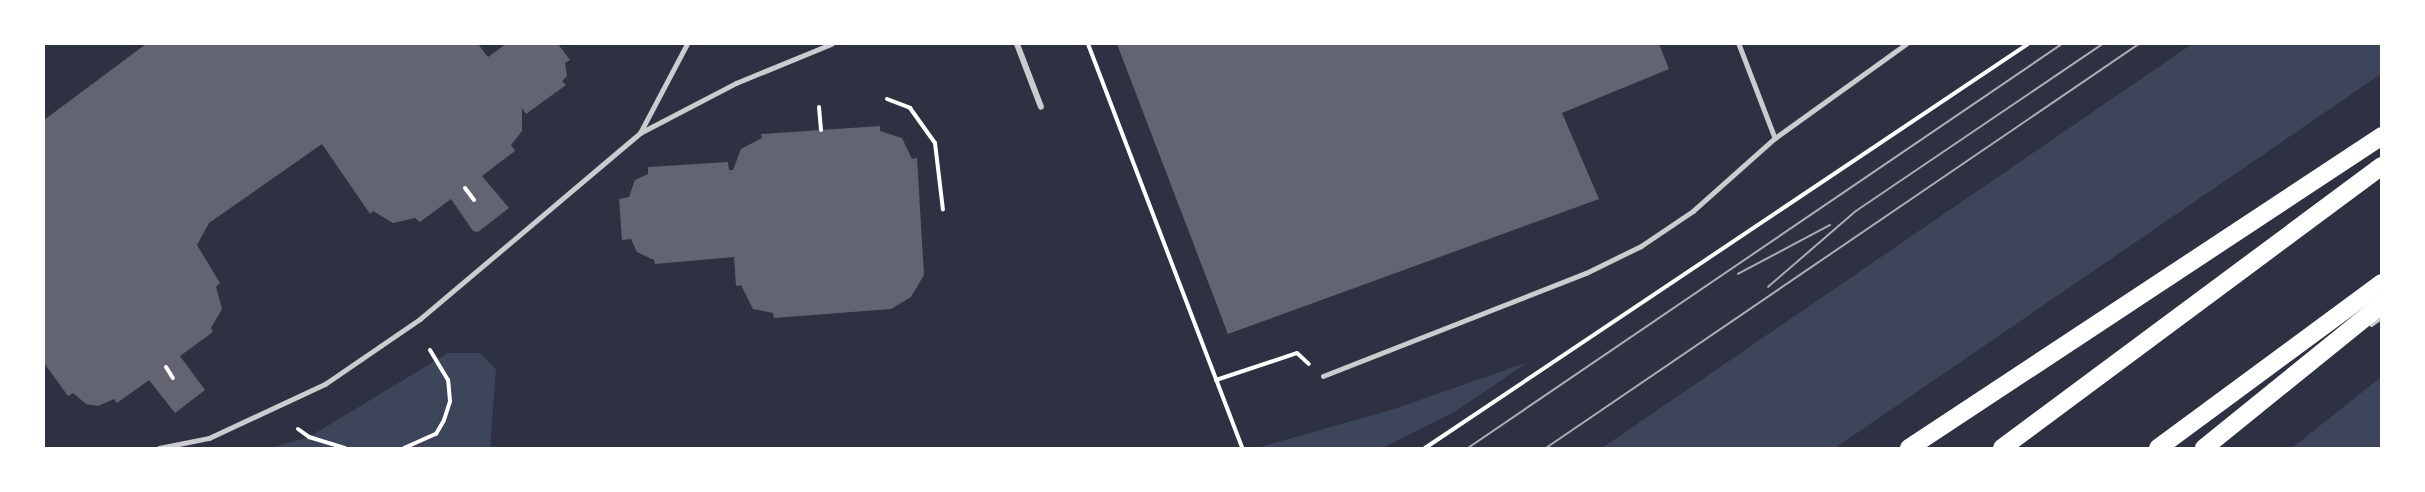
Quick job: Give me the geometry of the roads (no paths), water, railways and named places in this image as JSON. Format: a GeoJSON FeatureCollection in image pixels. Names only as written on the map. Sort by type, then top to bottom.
{"type":"FeatureCollection","features":[{"type":"Feature","properties":{"kind":"highway"},"geometry":{"type":"LineString","coordinates":[[1909,448],[2382,136]]}},
{"type":"Feature","properties":{"kind":"highway"},"geometry":{"type":"LineString","coordinates":[[2002,448],[2382,166]]}},
{"type":"Feature","properties":{"kind":"highway"},"geometry":{"type":"LineString","coordinates":[[2158,448],[2382,283]]}},
{"type":"Feature","properties":{"kind":"highway"},"geometry":{"type":"LineString","coordinates":[[2209,444],[2382,304]]}},
{"type":"Feature","properties":{"kind":"street"},"geometry":{"type":"LineString","coordinates":[[1017,44],[1041,106]]}},
{"type":"Feature","properties":{"kind":"lane"},"geometry":{"type":"LineString","coordinates":[[640,133],[687,44]]}},
{"type":"Feature","properties":{"kind":"lane"},"geometry":{"type":"LineString","coordinates":[[159,448],[209,438],[325,384],[420,319],[640,133],[736,84],[831,44]]}},
{"type":"Feature","properties":{"kind":"lane"},"geometry":{"type":"LineString","coordinates":[[1739,44],[1774,138]]}},
{"type":"Feature","properties":{"kind":"lane"},"geometry":{"type":"LineString","coordinates":[[1323,376],[1586,273],[1641,246],[1693,212],[1774,138],[1906,44]]}},
{"type":"Feature","properties":{"kind":"lane"},"geometry":{"type":"LineString","coordinates":[[2209,444],[2382,316]]}},
{"type":"Feature","properties":{"kind":"tram line"},"geometry":{"type":"LineString","coordinates":[[1468,448],[2062,44]]}},
{"type":"Feature","properties":{"kind":"tram line"},"geometry":{"type":"LineString","coordinates":[[1768,287],[1856,211],[2103,44]]}},
{"type":"Feature","properties":{"kind":"tram line"},"geometry":{"type":"LineString","coordinates":[[1546,448],[2139,44]]}},
{"type":"Feature","properties":{"kind":"tram line"},"geometry":{"type":"LineString","coordinates":[[1738,274],[1830,225]]}}]}
